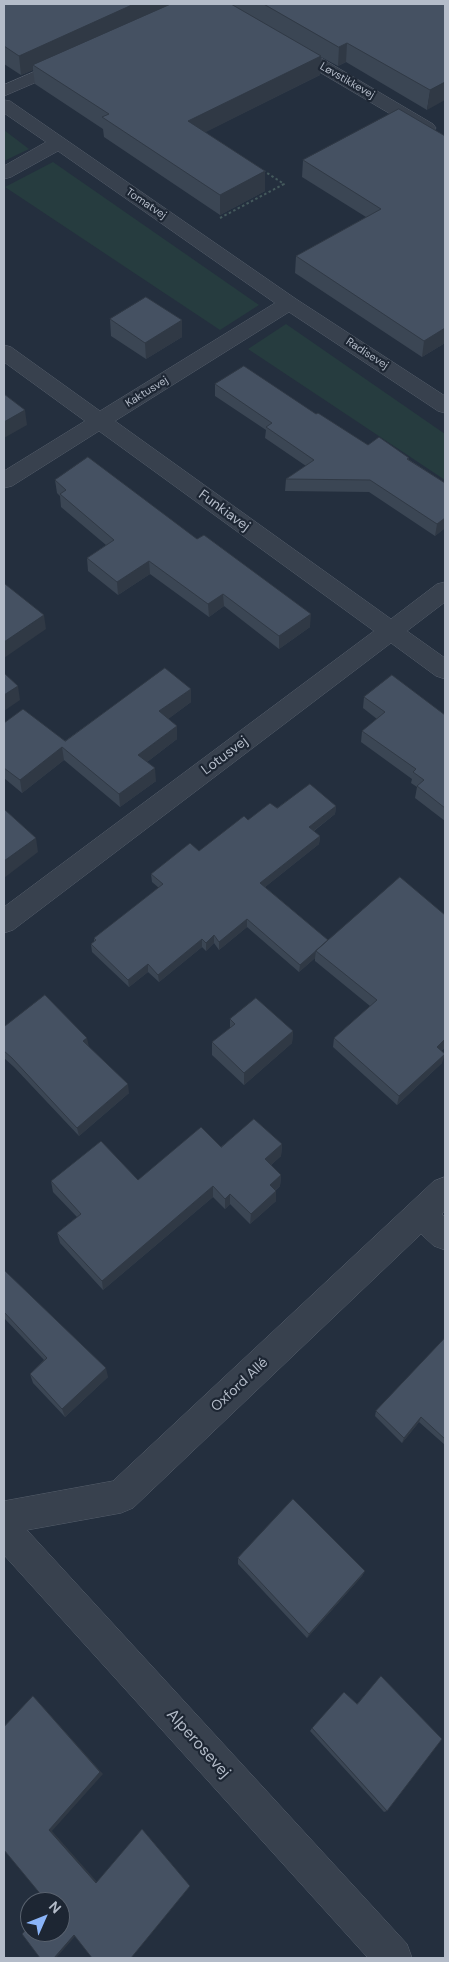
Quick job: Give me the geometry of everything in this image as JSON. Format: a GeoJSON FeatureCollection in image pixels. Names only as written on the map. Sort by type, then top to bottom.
{"type":"FeatureCollection","features":[{"type":"Feature","properties":{"kind":"street","name":"Løvstikkevej"},"geometry":{"type":"LineString","coordinates":[[273,38],[427,128]]}},
{"type":"Feature","properties":{"kind":"street"},"geometry":{"type":"LineString","coordinates":[[4,91],[82,55]]}},
{"type":"Feature","properties":{"kind":"street","name":"Tomatvej"},"geometry":{"type":"LineString","coordinates":[[4,105],[289,303]]}},
{"type":"Feature","properties":{"kind":"street"},"geometry":{"type":"LineString","coordinates":[[4,172],[58,144]]}},
{"type":"Feature","properties":{"kind":"street","name":"Radisevej"},"geometry":{"type":"LineString","coordinates":[[289,303],[445,406]]}},
{"type":"Feature","properties":{"kind":"street","name":"Kaktusvej"},"geometry":{"type":"LineString","coordinates":[[4,481],[289,303]]}},
{"type":"Feature","properties":{"kind":"street","name":"Funkiavej"},"geometry":{"type":"LineString","coordinates":[[4,352],[445,670]]}},
{"type":"Feature","properties":{"kind":"street","name":"Lotusvej"},"geometry":{"type":"LineString","coordinates":[[4,922],[445,590]]}},
{"type":"Feature","properties":{"kind":"street","name":"Oxford Allé"},"geometry":{"type":"LineString","coordinates":[[4,1518],[122,1496],[445,1191]]}},
{"type":"Feature","properties":{"kind":"street"},"geometry":{"type":"LineString","coordinates":[[421,1215],[445,1236]]}},
{"type":"Feature","properties":{"kind":"street","name":"Alperosevej"},"geometry":{"type":"LineString","coordinates":[[4,1530],[393,1958]]}},
{"type":"Feature","properties":{"kind":"path"},"geometry":{"type":"LineString","coordinates":[[190,234],[284,184],[262,170]]}},
{"type":"Feature","properties":{"kind":"green space"},"geometry":{"type":"Polygon","coordinates":[[[4,130],[29,149],[4,161],[4,130]]]}},
{"type":"Feature","properties":{"kind":"green space"},"geometry":{"type":"Polygon","coordinates":[[[53,162],[259,305],[220,330],[5,187],[53,162]]]}},
{"type":"Feature","properties":{"kind":"green space"},"geometry":{"type":"Polygon","coordinates":[[[286,324],[445,434],[445,480],[248,349],[286,324]]]}},
{"type":"Feature","properties":{"kind":"building"},"geometry":{"type":"Polygon","coordinates":[[[4,4],[134,4],[19,56],[4,46],[4,4]]]}},
{"type":"Feature","properties":{"kind":"building"},"geometry":{"type":"Polygon","coordinates":[[[171,4],[231,4],[321,56],[188,121],[265,171],[220,195],[102,117],[109,114],[33,65],[171,4]]]}},
{"type":"Feature","properties":{"kind":"building"},"geometry":{"type":"Polygon","coordinates":[[[264,4],[445,4],[445,82],[430,90],[347,43],[339,47],[264,4]]]}},
{"type":"Feature","properties":{"kind":"building"},"geometry":{"type":"Polygon","coordinates":[[[399,109],[445,136],[445,328],[424,341],[296,256],[381,209],[303,160],[399,109]]]}},
{"type":"Feature","properties":{"kind":"building"},"geometry":{"type":"Polygon","coordinates":[[[146,297],[182,320],[145,343],[110,319],[146,297]]]}},
{"type":"Feature","properties":{"kind":"building"},"geometry":{"type":"Polygon","coordinates":[[[244,366],[316,414],[318,413],[368,445],[379,437],[409,458],[407,459],[445,483],[445,518],[437,524],[370,480],[286,479],[314,460],[266,427],[272,423],[215,384],[244,366]]]}},
{"type":"Feature","properties":{"kind":"building"},"geometry":{"type":"Polygon","coordinates":[[[4,394],[25,410],[4,422],[4,394]]]}},
{"type":"Feature","properties":{"kind":"building"},"geometry":{"type":"Polygon","coordinates":[[[88,457],[197,539],[204,535],[311,614],[279,636],[223,594],[208,604],[149,561],[117,582],[87,558],[114,540],[60,494],[66,490],[55,480],[88,457]]]}},
{"type":"Feature","properties":{"kind":"building"},"geometry":{"type":"Polygon","coordinates":[[[4,585],[44,615],[4,642],[4,585]]]}},
{"type":"Feature","properties":{"kind":"building"},"geometry":{"type":"Polygon","coordinates":[[[165,668],[191,689],[159,711],[177,726],[138,755],[155,768],[119,794],[62,747],[20,780],[4,768],[4,723],[23,709],[65,741],[165,668]]]}},
{"type":"Feature","properties":{"kind":"building"},"geometry":{"type":"Polygon","coordinates":[[[4,673],[18,686],[4,695],[4,673]]]}},
{"type":"Feature","properties":{"kind":"building"},"geometry":{"type":"Polygon","coordinates":[[[392,675],[445,715],[445,808],[417,786],[424,780],[413,772],[416,769],[362,731],[385,712],[364,697],[392,675]]]}},
{"type":"Feature","properties":{"kind":"building"},"geometry":{"type":"Polygon","coordinates":[[[310,784],[336,806],[309,827],[320,836],[260,883],[328,940],[300,965],[247,919],[219,942],[214,935],[206,943],[202,939],[158,975],[148,964],[128,980],[91,944],[96,940],[94,938],[163,884],[151,874],[190,843],[199,851],[244,816],[248,820],[270,803],[277,808],[310,784]]]}},
{"type":"Feature","properties":{"kind":"building"},"geometry":{"type":"Polygon","coordinates":[[[4,809],[36,838],[4,861],[4,809]]]}},
{"type":"Feature","properties":{"kind":"building"},"geometry":{"type":"Polygon","coordinates":[[[400,877],[445,915],[445,1039],[437,1047],[445,1054],[399,1096],[334,1038],[377,1000],[316,951],[400,877]]]}},
{"type":"Feature","properties":{"kind":"building"},"geometry":{"type":"Polygon","coordinates":[[[45,995],[87,1038],[83,1041],[128,1084],[77,1128],[4,1051],[4,1027],[45,995]]]}},
{"type":"Feature","properties":{"kind":"building"},"geometry":{"type":"Polygon","coordinates":[[[256,998],[293,1031],[244,1073],[212,1042],[235,1024],[230,1019],[256,998]]]}},
{"type":"Feature","properties":{"kind":"building"},"geometry":{"type":"Polygon","coordinates":[[[254,1119],[282,1144],[265,1159],[281,1175],[270,1185],[276,1191],[251,1214],[230,1194],[225,1199],[213,1186],[102,1281],[57,1233],[81,1214],[51,1181],[101,1141],[138,1180],[201,1127],[221,1147],[254,1119]]]}},
{"type":"Feature","properties":{"kind":"building"},"geometry":{"type":"Polygon","coordinates":[[[4,1270],[106,1368],[62,1409],[30,1374],[47,1358],[4,1312],[4,1270]]]}},
{"type":"Feature","properties":{"kind":"building"},"geometry":{"type":"Polygon","coordinates":[[[445,1338],[445,1439],[421,1417],[404,1438],[376,1411],[445,1338]]]}},
{"type":"Feature","properties":{"kind":"building"},"geometry":{"type":"Polygon","coordinates":[[[293,1499],[365,1571],[309,1634],[238,1558],[293,1499]]]}},
{"type":"Feature","properties":{"kind":"building"},"geometry":{"type":"Polygon","coordinates":[[[381,1676],[442,1739],[387,1811],[312,1728],[344,1692],[357,1704],[381,1676]]]}},
{"type":"Feature","properties":{"kind":"building"},"geometry":{"type":"Polygon","coordinates":[[[33,1696],[100,1772],[49,1830],[96,1883],[142,1829],[190,1886],[131,1958],[92,1958],[74,1935],[70,1940],[70,1892],[39,1892],[4,1850],[4,1727],[33,1696]]]}},
{"type":"Feature","properties":{"kind":"building"},"geometry":{"type":"Polygon","coordinates":[[[28,1942],[68,1942],[54,1958],[40,1958],[28,1942]]]}}]}
